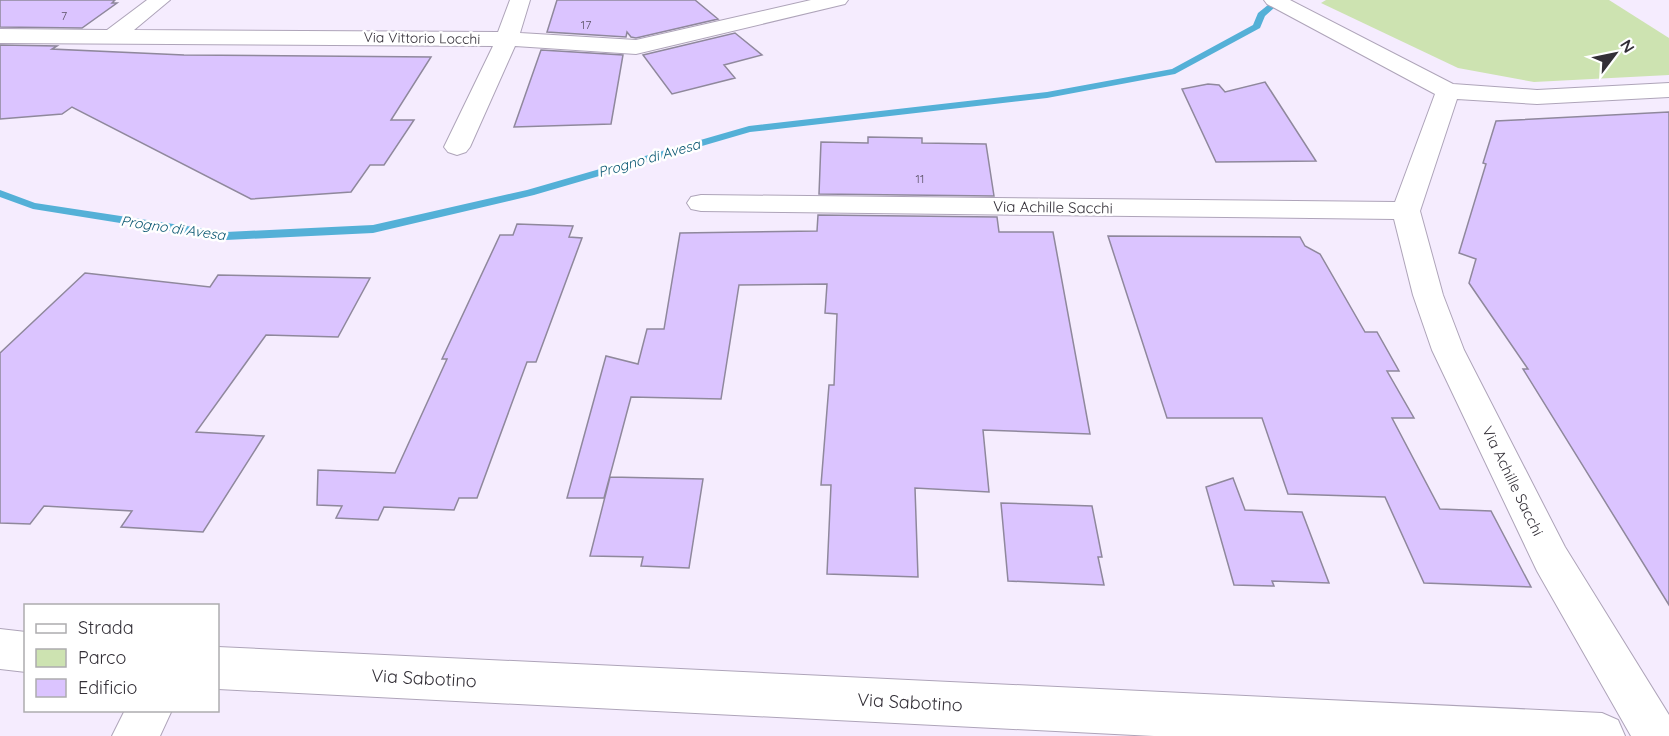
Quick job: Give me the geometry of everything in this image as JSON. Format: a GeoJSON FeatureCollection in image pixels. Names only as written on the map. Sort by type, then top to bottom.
{"type":"FeatureCollection","features":[{"type":"Feature","properties":{"kind":"street"},"geometry":{"type":"LineString","coordinates":[[114,35],[160,0]]}},
{"type":"Feature","properties":{"kind":"street"},"geometry":{"type":"LineString","coordinates":[[457,147],[507,39],[520,0]]}},
{"type":"Feature","properties":{"kind":"street","name":"Via Vittorio Locchi"},"geometry":{"type":"LineString","coordinates":[[0,36],[507,39],[636,47],[838,0]]}},
{"type":"Feature","properties":{"kind":"street"},"geometry":{"type":"LineString","coordinates":[[1274,0],[1448,91],[1537,98],[1669,90]]}},
{"type":"Feature","properties":{"kind":"street"},"geometry":{"type":"LineString","coordinates":[[1406,211],[1448,91]]}},
{"type":"Feature","properties":{"kind":"street","name":"Via Achille Sacchi"},"geometry":{"type":"LineString","coordinates":[[701,203],[1406,211],[1428,295],[1448,350],[1551,559],[1656,736]]}},
{"type":"Feature","properties":{"kind":"street"},"geometry":{"type":"LineString","coordinates":[[0,649],[24,652]]}},
{"type":"Feature","properties":{"kind":"street","name":"Via Sabotino"},"geometry":{"type":"LineString","coordinates":[[219,668],[1602,736]]}},
{"type":"Feature","properties":{"kind":"street"},"geometry":{"type":"LineString","coordinates":[[135,736],[149,712]]}},
{"type":"Feature","properties":{"kind":"green space"},"geometry":{"type":"Polygon","coordinates":[[[1326,0],[1609,0],[1669,38],[1669,75],[1534,82],[1458,68],[1321,3],[1326,0]]]}},
{"type":"Feature","properties":{"kind":"building"},"geometry":{"type":"Polygon","coordinates":[[[0,0],[115,0],[112,3],[117,3],[82,28],[0,27],[0,0]]]}},
{"type":"Feature","properties":{"kind":"building"},"geometry":{"type":"Polygon","coordinates":[[[557,0],[695,0],[718,19],[636,38],[631,37],[627,32],[626,37],[547,32],[557,0]]]}},
{"type":"Feature","properties":{"kind":"building"},"geometry":{"type":"Polygon","coordinates":[[[735,33],[762,55],[724,65],[735,78],[672,94],[643,55],[735,33]]]}},
{"type":"Feature","properties":{"kind":"building"},"geometry":{"type":"Polygon","coordinates":[[[0,45],[57,46],[52,49],[184,55],[431,57],[391,120],[414,120],[384,165],[370,165],[351,192],[251,199],[72,107],[62,114],[0,119],[0,45]]]}},
{"type":"Feature","properties":{"kind":"building"},"geometry":{"type":"Polygon","coordinates":[[[541,50],[623,55],[611,124],[514,127],[541,50]]]}},
{"type":"Feature","properties":{"kind":"building"},"geometry":{"type":"Polygon","coordinates":[[[1265,82],[1316,161],[1216,162],[1182,89],[1208,84],[1219,85],[1225,92],[1265,82]]]}},
{"type":"Feature","properties":{"kind":"building"},"geometry":{"type":"Polygon","coordinates":[[[1669,112],[1669,605],[1523,369],[1528,369],[1469,283],[1476,259],[1459,253],[1486,164],[1483,163],[1496,121],[1669,112]]]}},
{"type":"Feature","properties":{"kind":"building"},"geometry":{"type":"Polygon","coordinates":[[[868,137],[922,138],[922,143],[986,144],[994,196],[819,194],[821,142],[868,143],[868,137]]]}},
{"type":"Feature","properties":{"kind":"building"},"geometry":{"type":"Polygon","coordinates":[[[818,215],[997,217],[999,232],[1053,232],[1090,434],[983,430],[989,492],[915,488],[918,577],[827,574],[831,485],[821,485],[829,385],[834,385],[837,314],[825,313],[827,284],[739,285],[721,399],[631,397],[604,498],[567,498],[606,356],[638,364],[647,329],[664,329],[680,233],[817,231],[818,215]]]}},
{"type":"Feature","properties":{"kind":"building"},"geometry":{"type":"Polygon","coordinates":[[[517,224],[573,226],[569,237],[582,238],[536,362],[527,362],[477,498],[459,498],[454,510],[384,507],[378,520],[336,518],[342,506],[317,505],[318,470],[395,473],[447,359],[442,359],[500,235],[513,235],[517,224]]]}},
{"type":"Feature","properties":{"kind":"building"},"geometry":{"type":"Polygon","coordinates":[[[1108,236],[1300,237],[1305,246],[1320,254],[1365,332],[1377,332],[1399,371],[1387,371],[1414,418],[1392,418],[1440,509],[1491,511],[1531,587],[1424,583],[1385,497],[1288,494],[1262,418],[1167,418],[1108,236]]]}},
{"type":"Feature","properties":{"kind":"building"},"geometry":{"type":"Polygon","coordinates":[[[85,273],[210,287],[218,275],[370,278],[338,337],[266,335],[196,432],[264,436],[203,532],[121,527],[132,511],[44,506],[30,524],[0,523],[0,353],[85,273]]]}},
{"type":"Feature","properties":{"kind":"building"},"geometry":{"type":"Polygon","coordinates":[[[610,477],[703,479],[689,568],[641,566],[643,557],[590,556],[610,477]]]}},
{"type":"Feature","properties":{"kind":"building"},"geometry":{"type":"Polygon","coordinates":[[[1233,478],[1245,510],[1302,512],[1329,583],[1272,581],[1274,586],[1234,585],[1206,487],[1233,478]]]}},
{"type":"Feature","properties":{"kind":"building"},"geometry":{"type":"Polygon","coordinates":[[[1001,503],[1092,506],[1102,557],[1098,557],[1104,585],[1008,581],[1001,503]]]}},
{"type":"Feature","properties":{"kind":"waterway","name":"Progno di Avesa"},"geometry":{"type":"LineString","coordinates":[[0,193],[33,206],[226,236],[373,229],[530,193],[749,129],[1047,95],[1175,71],[1257,26],[1261,15],[1279,0]]}}]}
